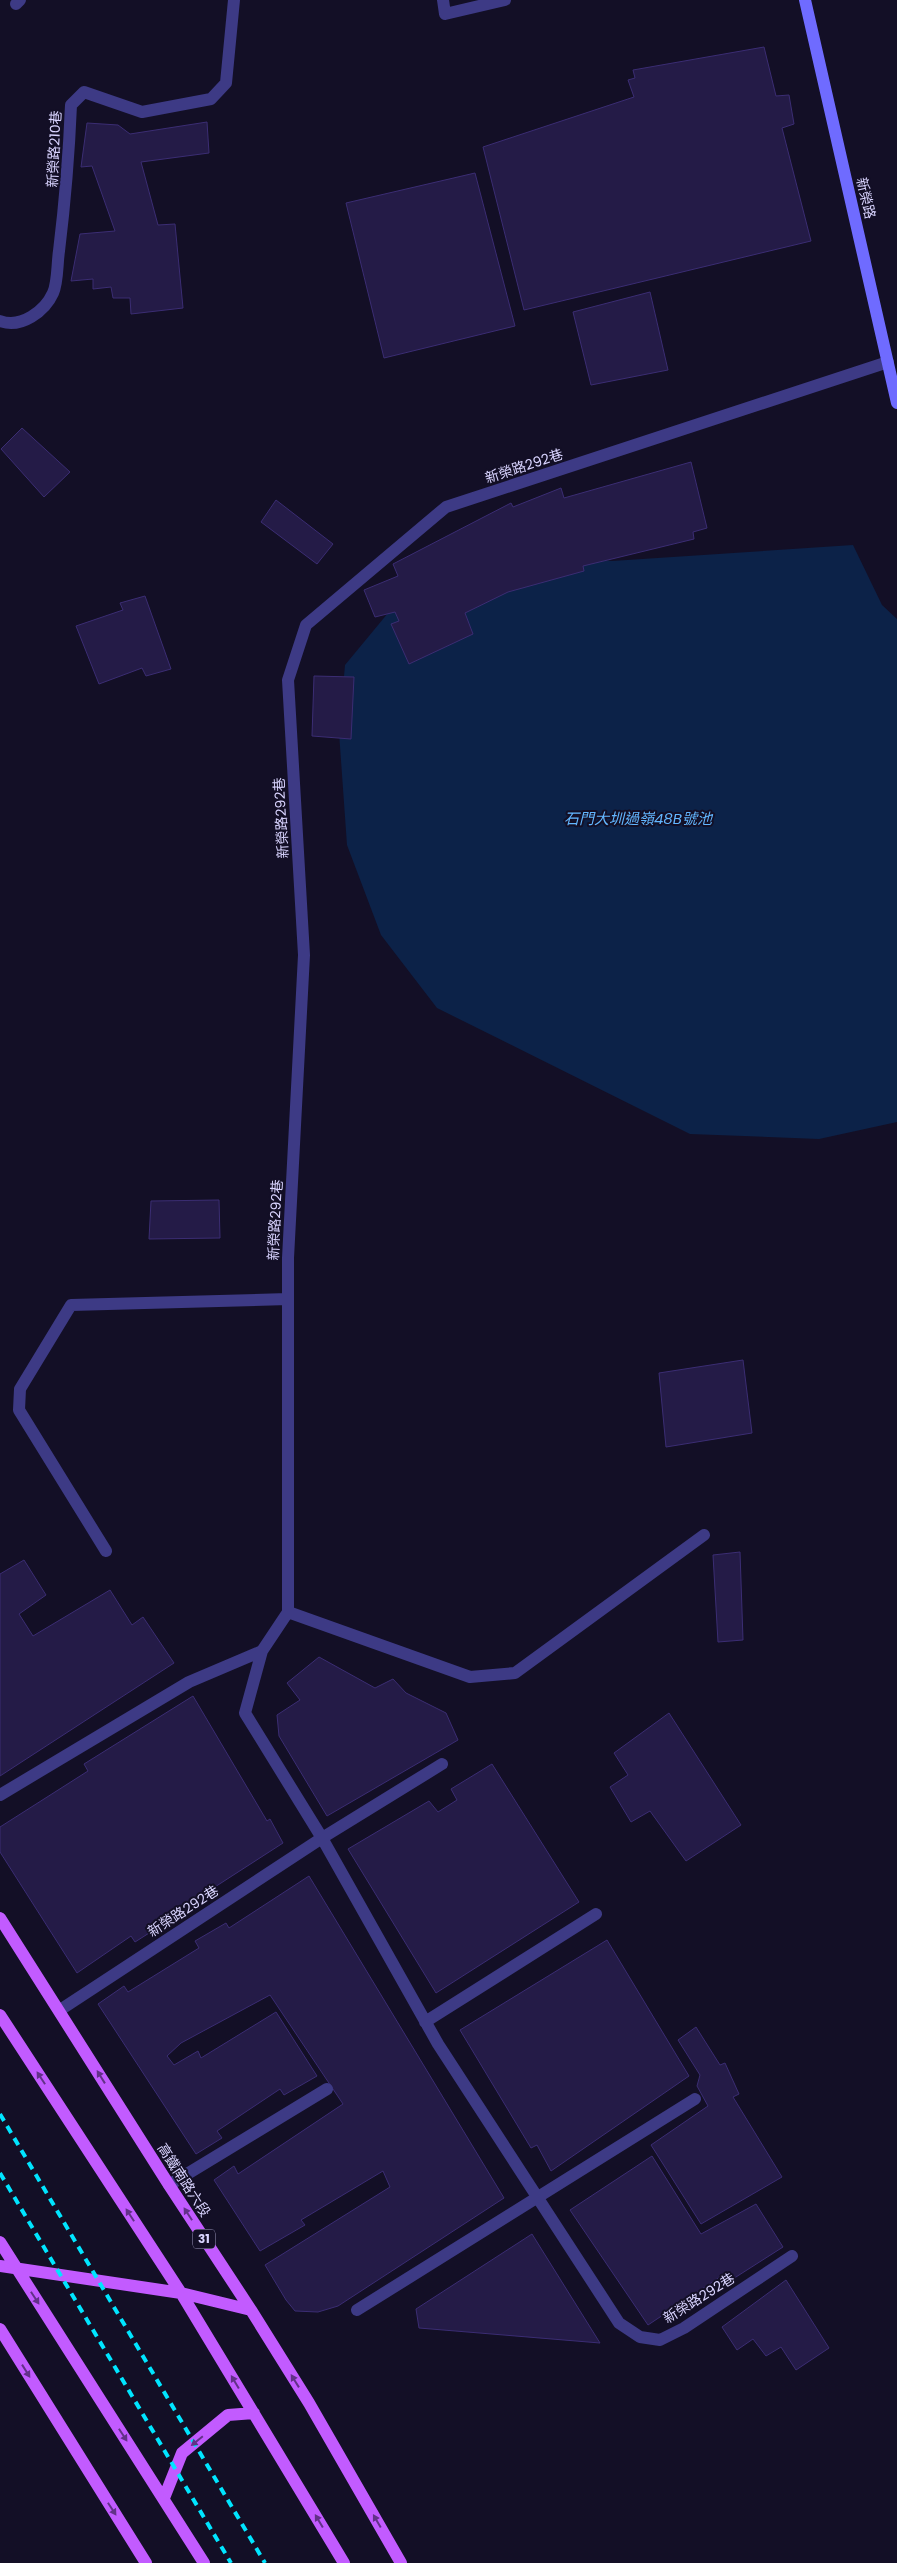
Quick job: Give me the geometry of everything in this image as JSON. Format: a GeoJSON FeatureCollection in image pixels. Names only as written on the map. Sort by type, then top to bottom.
{"type":"FeatureCollection","features":[{"type":"Feature","properties":{"kind":"main road","name":"高鐵南路六段"},"geometry":{"type":"LineString","coordinates":[[0,1918],[309,2403],[401,2563]]}},
{"type":"Feature","properties":{"kind":"main road"},"geometry":{"type":"LineString","coordinates":[[0,2015],[181,2293],[344,2563]]}},
{"type":"Feature","properties":{"kind":"main road"},"geometry":{"type":"LineString","coordinates":[[0,2242],[204,2563]]}},
{"type":"Feature","properties":{"kind":"main road"},"geometry":{"type":"LineString","coordinates":[[0,2266],[181,2293],[251,2310]]}},
{"type":"Feature","properties":{"kind":"main road"},"geometry":{"type":"LineString","coordinates":[[0,2329],[146,2563]]}},
{"type":"Feature","properties":{"kind":"main road"},"geometry":{"type":"LineString","coordinates":[[164,2498],[182,2453],[228,2415],[254,2414]]}},
{"type":"Feature","properties":{"kind":"street","name":"新榮路"},"geometry":{"type":"LineString","coordinates":[[805,0],[897,402]]}},
{"type":"Feature","properties":{"kind":"lane","name":"新榮路210巷"},"geometry":{"type":"LineString","coordinates":[[0,321],[5,323],[25,320],[42,311],[54,292],[68,177],[71,105],[84,92],[142,112],[211,99],[226,83],[234,0]]}},
{"type":"Feature","properties":{"kind":"lane"},"geometry":{"type":"LineString","coordinates":[[443,0],[445,14],[505,0]]}},
{"type":"Feature","properties":{"kind":"lane","name":"新榮路292巷"},"geometry":{"type":"LineString","coordinates":[[792,2256],[684,2328],[660,2340],[640,2337],[619,2323],[425,2022],[322,1838],[245,1713],[262,1651],[288,1612],[288,1299],[304,955],[288,680],[306,625],[446,507],[888,362]]}},
{"type":"Feature","properties":{"kind":"lane"},"geometry":{"type":"LineString","coordinates":[[106,1551],[19,1410],[20,1389],[71,1305],[288,1299]]}},
{"type":"Feature","properties":{"kind":"lane"},"geometry":{"type":"LineString","coordinates":[[288,1612],[470,1677],[515,1673],[704,1535]]}},
{"type":"Feature","properties":{"kind":"lane"},"geometry":{"type":"LineString","coordinates":[[0,1795],[189,1682],[262,1651]]}},
{"type":"Feature","properties":{"kind":"lane","name":"新榮路292巷"},"geometry":{"type":"LineString","coordinates":[[60,2010],[322,1838],[442,1764]]}},
{"type":"Feature","properties":{"kind":"lane"},"geometry":{"type":"LineString","coordinates":[[425,2022],[596,1914]]}},
{"type":"Feature","properties":{"kind":"lane"},"geometry":{"type":"LineString","coordinates":[[169,2185],[327,2089]]}},
{"type":"Feature","properties":{"kind":"lane"},"geometry":{"type":"LineString","coordinates":[[357,2310],[695,2099]]}},
{"type":"Feature","properties":{"kind":"water","name":"石門大圳過嶺48B號池"},"geometry":{"type":"Polygon","coordinates":[[[853,545],[882,605],[897,619],[897,1122],[819,1139],[690,1134],[437,1008],[381,935],[347,845],[339,732],[345,665],[393,607],[528,553],[612,561],[853,545]]]}},
{"type":"Feature","properties":{"kind":"building"},"geometry":{"type":"Polygon","coordinates":[[[764,47],[776,96],[789,95],[794,124],[782,128],[811,241],[524,310],[483,147],[634,97],[628,80],[635,78],[633,70],[764,47]]]}},
{"type":"Feature","properties":{"kind":"building"},"geometry":{"type":"Polygon","coordinates":[[[207,122],[209,153],[141,162],[158,225],[175,224],[183,308],[131,314],[130,298],[113,298],[111,287],[93,289],[93,279],[71,281],[80,234],[115,231],[92,166],[81,167],[87,123],[118,125],[130,134],[207,122]]]}},
{"type":"Feature","properties":{"kind":"building"},"geometry":{"type":"Polygon","coordinates":[[[475,173],[515,326],[384,358],[346,203],[475,173]]]}},
{"type":"Feature","properties":{"kind":"building"},"geometry":{"type":"Polygon","coordinates":[[[650,292],[668,370],[591,385],[573,312],[650,292]]]}},
{"type":"Feature","properties":{"kind":"building"},"geometry":{"type":"Polygon","coordinates":[[[22,428],[70,472],[44,497],[1,449],[22,428]]]}},
{"type":"Feature","properties":{"kind":"building"},"geometry":{"type":"Polygon","coordinates":[[[691,462],[707,528],[693,532],[694,539],[583,566],[584,571],[508,592],[465,613],[473,634],[409,664],[391,624],[399,621],[395,612],[375,617],[364,590],[398,576],[393,564],[511,503],[513,507],[561,488],[564,498],[691,462]]]}},
{"type":"Feature","properties":{"kind":"building"},"geometry":{"type":"Polygon","coordinates":[[[276,500],[333,544],[317,564],[261,522],[276,500]]]}},
{"type":"Feature","properties":{"kind":"building"},"geometry":{"type":"Polygon","coordinates":[[[145,596],[171,669],[146,676],[142,668],[99,684],[76,626],[123,610],[120,603],[145,596]]]}},
{"type":"Feature","properties":{"kind":"building"},"geometry":{"type":"Polygon","coordinates":[[[314,676],[354,677],[351,739],[312,736],[314,676]]]}},
{"type":"Feature","properties":{"kind":"building"},"geometry":{"type":"Polygon","coordinates":[[[219,1200],[220,1238],[149,1239],[151,1201],[219,1200]]]}},
{"type":"Feature","properties":{"kind":"building"},"geometry":{"type":"Polygon","coordinates":[[[743,1360],[752,1433],[666,1447],[659,1373],[743,1360]]]}},
{"type":"Feature","properties":{"kind":"building"},"geometry":{"type":"Polygon","coordinates":[[[740,1552],[743,1640],[718,1642],[713,1555],[740,1552]]]}},
{"type":"Feature","properties":{"kind":"building"},"geometry":{"type":"Polygon","coordinates":[[[24,1560],[46,1595],[19,1614],[33,1636],[110,1590],[132,1625],[143,1617],[174,1663],[0,1776],[0,1574],[24,1560]]]}},
{"type":"Feature","properties":{"kind":"building"},"geometry":{"type":"Polygon","coordinates":[[[319,1657],[375,1688],[393,1679],[406,1693],[446,1713],[458,1740],[327,1816],[279,1736],[277,1715],[300,1700],[287,1683],[319,1657]]]}},
{"type":"Feature","properties":{"kind":"building"},"geometry":{"type":"Polygon","coordinates":[[[193,1696],[267,1821],[270,1819],[283,1843],[204,1894],[207,1899],[180,1916],[175,1908],[153,1923],[157,1928],[135,1942],[131,1936],[77,1973],[0,1852],[0,1827],[88,1771],[84,1764],[193,1696]]]}},
{"type":"Feature","properties":{"kind":"building"},"geometry":{"type":"Polygon","coordinates":[[[669,1713],[741,1825],[686,1861],[650,1811],[631,1822],[610,1787],[628,1775],[614,1753],[669,1713]]]}},
{"type":"Feature","properties":{"kind":"building"},"geometry":{"type":"Polygon","coordinates":[[[492,1764],[579,1902],[436,1993],[348,1849],[429,1801],[438,1812],[457,1800],[451,1789],[492,1764]]]}},
{"type":"Feature","properties":{"kind":"building"},"geometry":{"type":"Polygon","coordinates":[[[309,1876],[504,2198],[338,2306],[318,2312],[295,2311],[286,2300],[265,2265],[390,2187],[383,2171],[301,2220],[305,2225],[260,2251],[214,2180],[234,2166],[238,2174],[343,2104],[270,1995],[181,2043],[167,2056],[174,2065],[198,2051],[201,2058],[276,2012],[317,2076],[284,2095],[280,2089],[217,2131],[222,2138],[196,2154],[98,2004],[124,1986],[128,1992],[199,1948],[195,1941],[226,1923],[229,1928],[309,1876]]]}},
{"type":"Feature","properties":{"kind":"building"},"geometry":{"type":"Polygon","coordinates":[[[607,1940],[689,2076],[551,2171],[537,2145],[531,2148],[460,2030],[607,1940]]]}},
{"type":"Feature","properties":{"kind":"building"},"geometry":{"type":"Polygon","coordinates":[[[696,2027],[720,2065],[725,2063],[739,2094],[733,2097],[782,2177],[701,2224],[651,2145],[708,2106],[697,2086],[700,2075],[678,2040],[696,2027]]]}},
{"type":"Feature","properties":{"kind":"building"},"geometry":{"type":"Polygon","coordinates":[[[652,2156],[701,2234],[756,2204],[783,2247],[725,2284],[720,2277],[648,2325],[570,2210],[652,2156]]]}},
{"type":"Feature","properties":{"kind":"building"},"geometry":{"type":"Polygon","coordinates":[[[532,2234],[600,2343],[419,2328],[416,2309],[532,2234]]]}},
{"type":"Feature","properties":{"kind":"building"},"geometry":{"type":"Polygon","coordinates":[[[786,2280],[829,2348],[796,2370],[781,2347],[766,2356],[753,2339],[737,2350],[722,2327],[786,2280]]]}},
{"type":"Feature","properties":{"kind":"railway"},"geometry":{"type":"LineString","coordinates":[[0,2114],[265,2563]]}},
{"type":"Feature","properties":{"kind":"railway"},"geometry":{"type":"LineString","coordinates":[[0,2173],[231,2563]]}}]}
